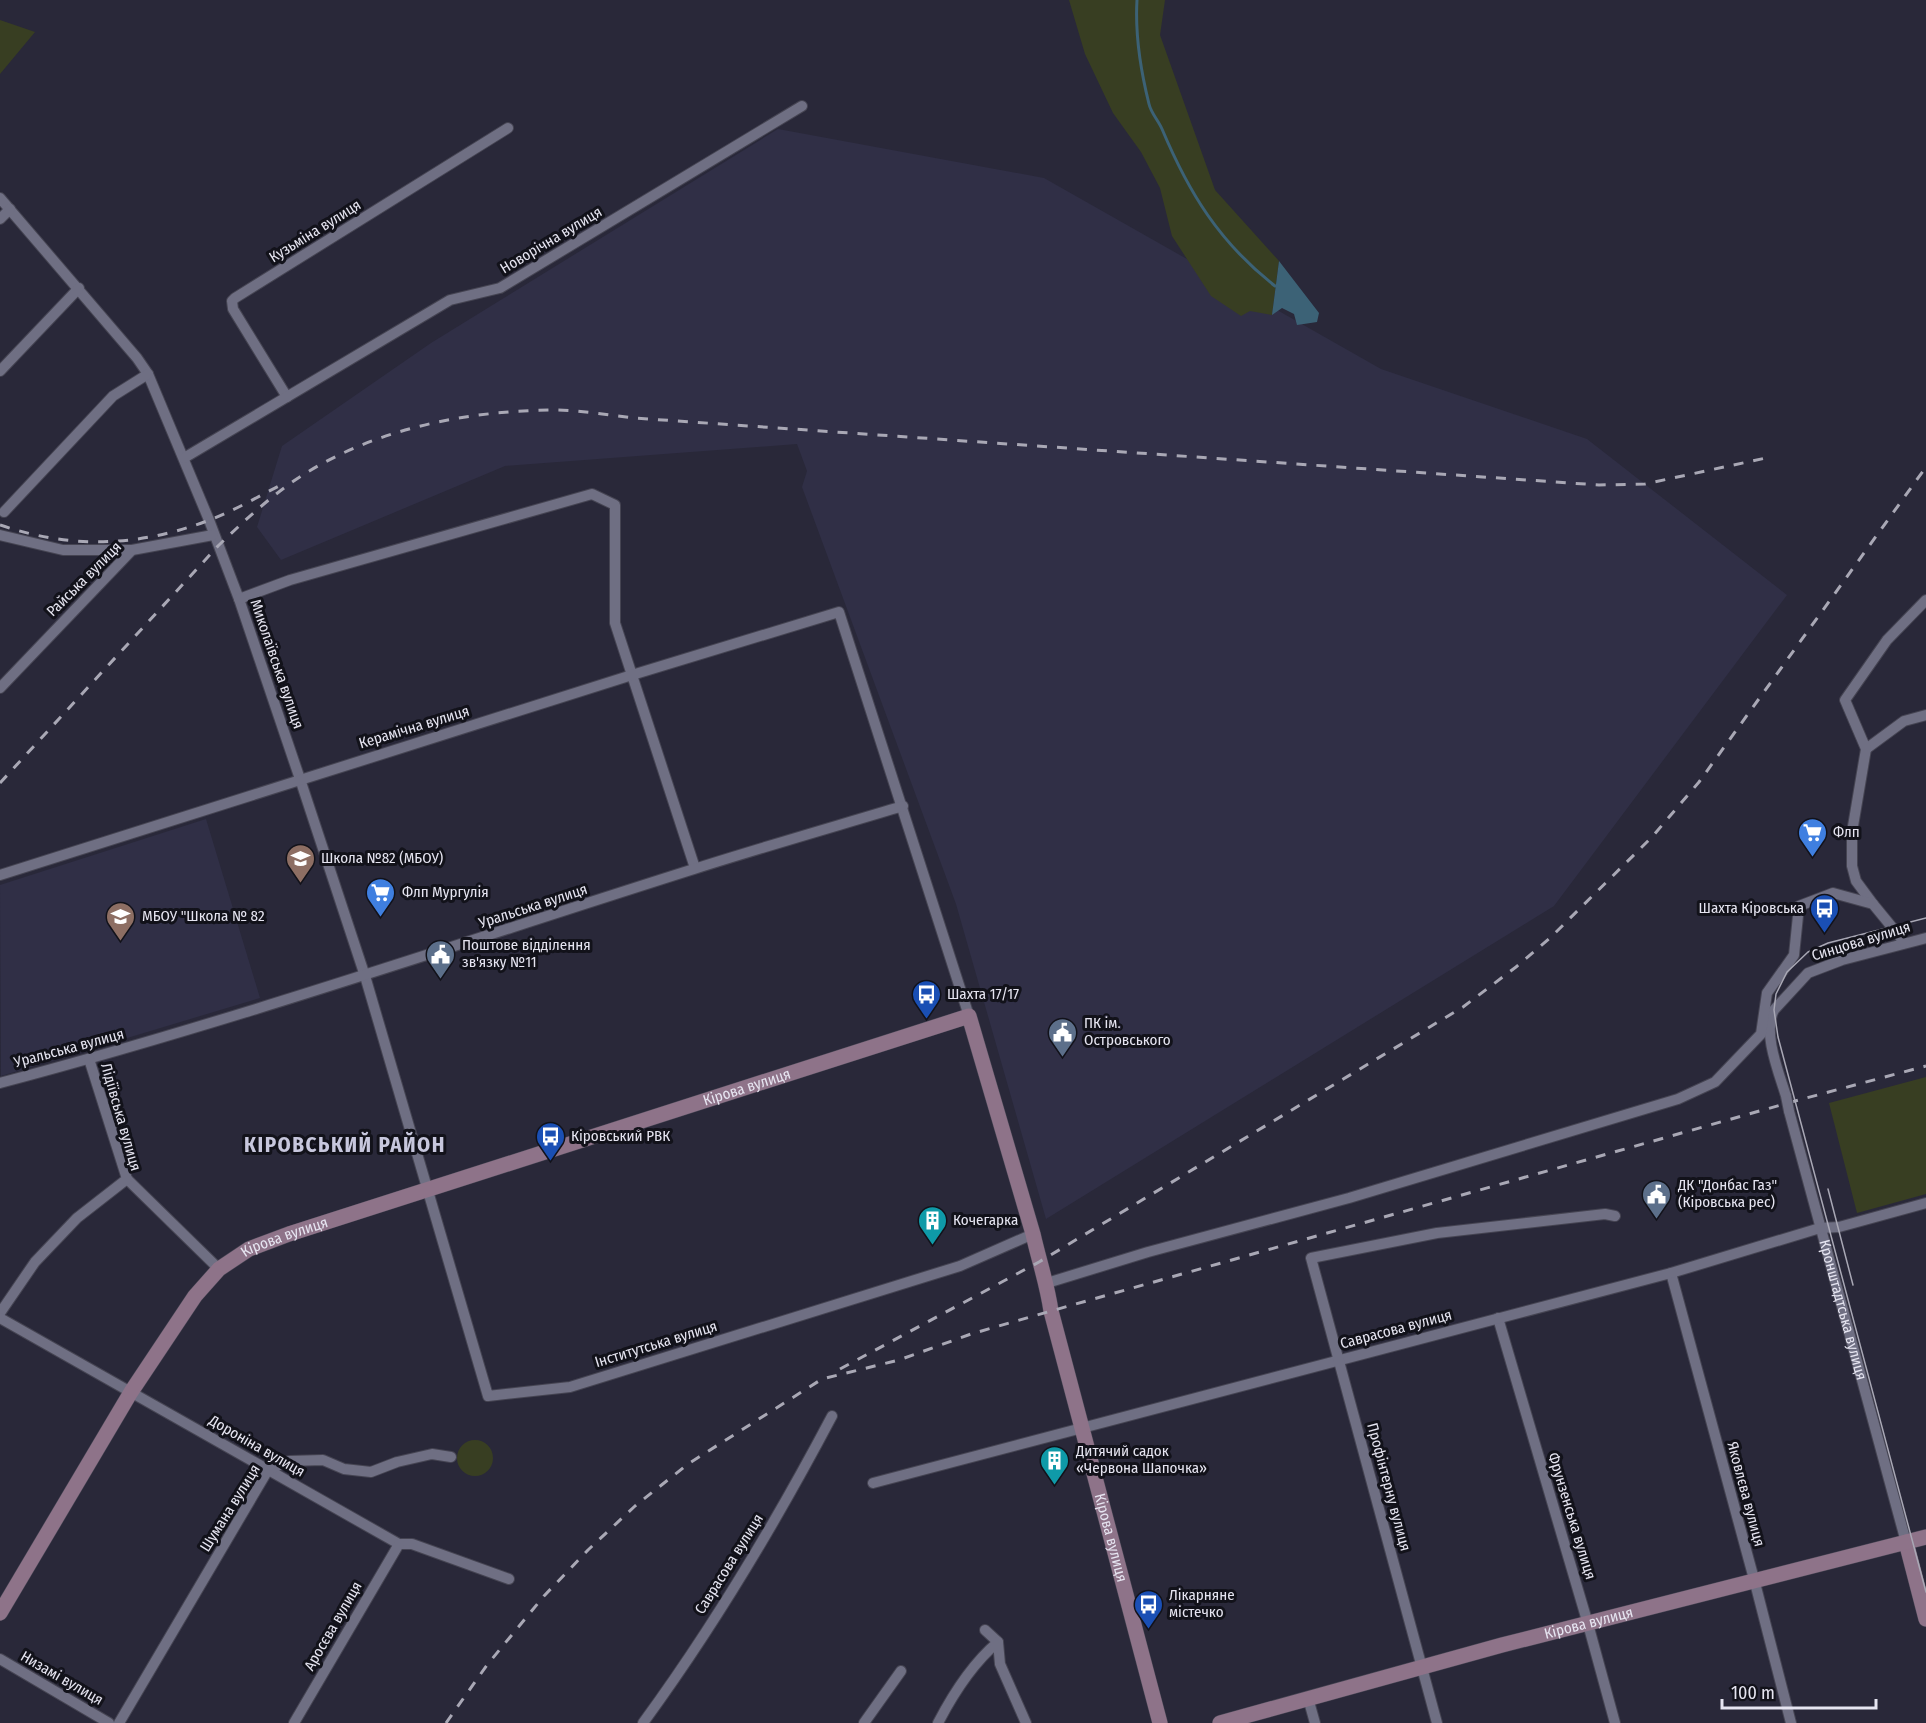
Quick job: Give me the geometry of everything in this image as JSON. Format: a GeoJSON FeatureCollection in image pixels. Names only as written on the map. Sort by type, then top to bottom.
{"type":"FeatureCollection","features":[{"type":"Feature","properties":{"kind":"main road","name":"Кірова вулиця"},"geometry":{"type":"LineString","coordinates":[[0,1612],[131,1392],[195,1296],[219,1269],[249,1249],[969,1016],[1033,1234],[1039,1263],[1047,1283],[1051,1311],[1160,1723]]}},
{"type":"Feature","properties":{"kind":"main road","name":"Кірова вулиця"},"geometry":{"type":"LineString","coordinates":[[1220,1723],[1502,1645],[1926,1537]]}},
{"type":"Feature","properties":{"kind":"main road","name":"Кронштадтська вулиця"},"geometry":{"type":"LineString","coordinates":[[1906,1542],[1926,1619]]}},
{"type":"Feature","properties":{"kind":"street","name":"Новорічна вулиця"},"geometry":{"type":"LineString","coordinates":[[184,458],[450,300],[500,288],[802,106]]}},
{"type":"Feature","properties":{"kind":"street","name":"Кузьміна вулиця"},"geometry":{"type":"LineString","coordinates":[[286,397],[233,309],[235,298],[508,128]]}},
{"type":"Feature","properties":{"kind":"street","name":"Миколаївська вулиця"},"geometry":{"type":"LineString","coordinates":[[0,198],[79,288],[148,374],[184,458],[239,599],[365,976],[428,1190]]}},
{"type":"Feature","properties":{"kind":"street"},"geometry":{"type":"LineString","coordinates":[[0,219],[10,209]]}},
{"type":"Feature","properties":{"kind":"street"},"geometry":{"type":"LineString","coordinates":[[0,371],[79,288]]}},
{"type":"Feature","properties":{"kind":"street"},"geometry":{"type":"LineString","coordinates":[[4,513],[113,396],[148,374]]}},
{"type":"Feature","properties":{"kind":"street"},"geometry":{"type":"LineString","coordinates":[[239,599],[290,580],[592,494],[615,506],[615,623],[696,868]]}},
{"type":"Feature","properties":{"kind":"street"},"geometry":{"type":"LineString","coordinates":[[0,535],[63,550],[132,550]]}},
{"type":"Feature","properties":{"kind":"street","name":"Райська вулиця"},"geometry":{"type":"LineString","coordinates":[[0,688],[132,550],[213,535]]}},
{"type":"Feature","properties":{"kind":"street"},"geometry":{"type":"LineString","coordinates":[[1905,943],[1856,881],[1852,866],[1852,832],[1866,749],[1845,700],[1887,640],[1926,600]]}},
{"type":"Feature","properties":{"kind":"street","name":"Керамічна вулиця"},"geometry":{"type":"LineString","coordinates":[[0,875],[300,779],[839,612],[903,806]]}},
{"type":"Feature","properties":{"kind":"street"},"geometry":{"type":"LineString","coordinates":[[1866,749],[1904,721],[1926,715]]}},
{"type":"Feature","properties":{"kind":"street"},"geometry":{"type":"LineString","coordinates":[[903,806],[969,1016]]}},
{"type":"Feature","properties":{"kind":"street","name":"Уральська вулиця"},"geometry":{"type":"LineString","coordinates":[[0,1083],[89,1059],[365,976],[696,868],[903,806]]}},
{"type":"Feature","properties":{"kind":"street"},"geometry":{"type":"LineString","coordinates":[[1047,1283],[1148,1252],[1349,1198],[1678,1099],[1715,1082],[1761,1034],[1767,993],[1794,955],[1799,906],[1833,893],[1874,904]]}},
{"type":"Feature","properties":{"kind":"street","name":"Синцова вулиця"},"geometry":{"type":"LineString","coordinates":[[1781,1003],[1808,973],[1842,960],[1926,938]]}},
{"type":"Feature","properties":{"kind":"street","name":"Кронштадтська вулиця"},"geometry":{"type":"LineString","coordinates":[[1781,1003],[1771,1017],[1769,1032],[1906,1542]]}},
{"type":"Feature","properties":{"kind":"street","name":"Лідіївська вулиця"},"geometry":{"type":"LineString","coordinates":[[0,1313],[35,1262],[77,1218],[127,1179],[89,1059]]}},
{"type":"Feature","properties":{"kind":"street"},"geometry":{"type":"LineString","coordinates":[[127,1179],[219,1269]]}},
{"type":"Feature","properties":{"kind":"street","name":"Інститутська вулиця"},"geometry":{"type":"LineString","coordinates":[[428,1190],[488,1396],[570,1387],[960,1266],[1033,1234]]}},
{"type":"Feature","properties":{"kind":"street","name":"Саврасова вулиця"},"geometry":{"type":"LineString","coordinates":[[873,1484],[1671,1273],[1820,1228],[1839,1227],[1926,1203]]}},
{"type":"Feature","properties":{"kind":"street","name":"Профінтерну вулиця"},"geometry":{"type":"LineString","coordinates":[[1437,1723],[1311,1258],[1437,1233],[1605,1214],[1615,1216]]}},
{"type":"Feature","properties":{"kind":"street","name":"Яковлєва вулиця"},"geometry":{"type":"LineString","coordinates":[[1671,1273],[1791,1723]]}},
{"type":"Feature","properties":{"kind":"street","name":"Дороніна вулиця"},"geometry":{"type":"LineString","coordinates":[[0,1318],[399,1544],[412,1544],[508,1578]]}},
{"type":"Feature","properties":{"kind":"street","name":"Фрунзенська вулиця"},"geometry":{"type":"LineString","coordinates":[[1497,1318],[1615,1723]]}},
{"type":"Feature","properties":{"kind":"street","name":"Саврасова вулиця"},"geometry":{"type":"LineString","coordinates":[[643,1723],[722,1605],[788,1499],[832,1416]]}},
{"type":"Feature","properties":{"kind":"street","name":"Шумана вулиця"},"geometry":{"type":"LineString","coordinates":[[119,1723],[268,1470],[289,1461],[323,1460],[344,1469],[371,1472],[397,1462],[432,1454],[451,1457]]}},
{"type":"Feature","properties":{"kind":"street","name":"Аросєва вулиця"},"geometry":{"type":"LineString","coordinates":[[294,1723],[399,1544]]}},
{"type":"Feature","properties":{"kind":"street"},"geometry":{"type":"LineString","coordinates":[[985,1630],[998,1642],[1000,1664],[1026,1723]]}},
{"type":"Feature","properties":{"kind":"street"},"geometry":{"type":"LineString","coordinates":[[938,1723],[948,1704],[984,1653],[998,1642]]}},
{"type":"Feature","properties":{"kind":"street","name":"Низамі вулиця"},"geometry":{"type":"LineString","coordinates":[[0,1659],[109,1723]]}},
{"type":"Feature","properties":{"kind":"street"},"geometry":{"type":"LineString","coordinates":[[864,1723],[901,1671]]}},
{"type":"Feature","properties":{"kind":"street"},"geometry":{"type":"LineString","coordinates":[[1308,1698],[1315,1723]]}},
{"type":"Feature","properties":{"kind":"shaded area"},"geometry":{"type":"Polygon","coordinates":[[[778,129],[1044,178],[1381,369],[1587,439],[1787,595],[1554,906],[1046,1219],[956,904],[802,487],[807,471],[797,444],[505,466],[281,560],[257,527],[282,446],[431,343],[778,129]]]}},
{"type":"Feature","properties":{"kind":"shaded area","name":"МБОУ \"Школа № 82"},"geometry":{"type":"Polygon","coordinates":[[[206,819],[260,998],[1,1076],[0,885],[206,819]]]}},
{"type":"Feature","properties":{"kind":"green space"},"geometry":{"type":"Polygon","coordinates":[[[1069,0],[1165,0],[1160,35],[1215,190],[1279,261],[1272,315],[1250,311],[1241,316],[1211,296],[1172,236],[1160,188],[1141,152],[1113,113],[1085,54],[1069,0]]]}},
{"type":"Feature","properties":{"kind":"green space"},"geometry":{"type":"Polygon","coordinates":[[[0,20],[35,32],[0,74],[0,20]]]}},
{"type":"Feature","properties":{"kind":"green space"},"geometry":{"type":"Polygon","coordinates":[[[1926,1077],[1926,1194],[1857,1213],[1829,1103],[1926,1077]]]}},
{"type":"Feature","properties":{"kind":"green space"},"geometry":{"type":"Polygon","coordinates":[[[475,1440],[488,1445],[493,1458],[488,1471],[475,1476],[462,1471],[457,1458],[462,1445],[475,1440]]]}},
{"type":"Feature","properties":{"kind":"water"},"geometry":{"type":"Polygon","coordinates":[[[1279,261],[1319,313],[1317,322],[1297,325],[1294,314],[1282,308],[1272,315],[1279,261]]]}},
{"type":"Feature","properties":{"kind":"waterway"},"geometry":{"type":"LineString","coordinates":[[1137,0],[1139,53],[1151,110],[1183,174],[1208,215],[1238,252],[1275,286]]}},
{"type":"Feature","properties":{"kind":"tram line"},"geometry":{"type":"LineString","coordinates":[[1926,918],[1828,943],[1808,952],[1787,972],[1776,994],[1774,1010],[1778,1037],[1926,1592]]}},
{"type":"Feature","properties":{"kind":"tram line"},"geometry":{"type":"LineString","coordinates":[[1828,1189],[1853,1285]]}},
{"type":"Feature","properties":{"kind":"railway"},"geometry":{"type":"LineString","coordinates":[[0,783],[218,546],[272,498],[306,473],[363,444],[424,425],[456,419],[520,411],[562,410],[634,418],[1599,485],[1645,484],[1766,458]]}},
{"type":"Feature","properties":{"kind":"railway"},"geometry":{"type":"LineString","coordinates":[[840,1369],[1039,1262],[1463,1007],[1516,967],[1550,938],[1652,837],[1699,782],[1926,467]]}},
{"type":"Feature","properties":{"kind":"railway"},"geometry":{"type":"LineString","coordinates":[[0,525],[52,538],[104,542],[129,540],[181,530],[207,521],[281,485]]}},
{"type":"Feature","properties":{"kind":"railway"},"geometry":{"type":"LineString","coordinates":[[446,1723],[487,1665],[544,1596],[635,1506],[688,1464],[822,1379],[899,1360],[971,1334],[1051,1311],[1926,1066]]}},
{"type":"Feature","properties":{"kind":"place","name":"Флп"},"geometry":{"type":"Point","coordinates":[1812,858]}},
{"type":"Feature","properties":{"kind":"place","name":"Школа №82 (МБОУ)"},"geometry":{"type":"Point","coordinates":[300,884]}},
{"type":"Feature","properties":{"kind":"place","name":"Флп Мургулія"},"geometry":{"type":"Point","coordinates":[381,918]}},
{"type":"Feature","properties":{"kind":"place","name":"Шахта Кіровська"},"geometry":{"type":"Point","coordinates":[1825,934]}},
{"type":"Feature","properties":{"kind":"place","name":"МБОУ \"Школа № 82"},"geometry":{"type":"Point","coordinates":[121,942]}},
{"type":"Feature","properties":{"kind":"place","name":"Поштове відділення зв'язку №11"},"geometry":{"type":"Point","coordinates":[441,980]}},
{"type":"Feature","properties":{"kind":"place","name":"Шахта 17/17"},"geometry":{"type":"Point","coordinates":[926,1020]}},
{"type":"Feature","properties":{"kind":"place","name":"ПК ім. Островського"},"geometry":{"type":"Point","coordinates":[1063,1058]}},
{"type":"Feature","properties":{"kind":"place","name":"Кіровський РВК"},"geometry":{"type":"Point","coordinates":[550,1162]}},
{"type":"Feature","properties":{"kind":"place","name":"ДК \"Донбас Газ\" (Кіровська рес)"},"geometry":{"type":"Point","coordinates":[1657,1220]}},
{"type":"Feature","properties":{"kind":"place","name":"Кочегарка"},"geometry":{"type":"Point","coordinates":[932,1246]}},
{"type":"Feature","properties":{"kind":"place","name":"Дитячий садок «Червона Шапочка»"},"geometry":{"type":"Point","coordinates":[1055,1486]}},
{"type":"Feature","properties":{"kind":"place","name":"Лікарняне містечко"},"geometry":{"type":"Point","coordinates":[1148,1630]}},
{"type":"Feature","properties":{"kind":"district","name":"КІРОВСЬКИЙ РАЙОН"},"geometry":{"type":"Point","coordinates":[345,1145]}}]}
